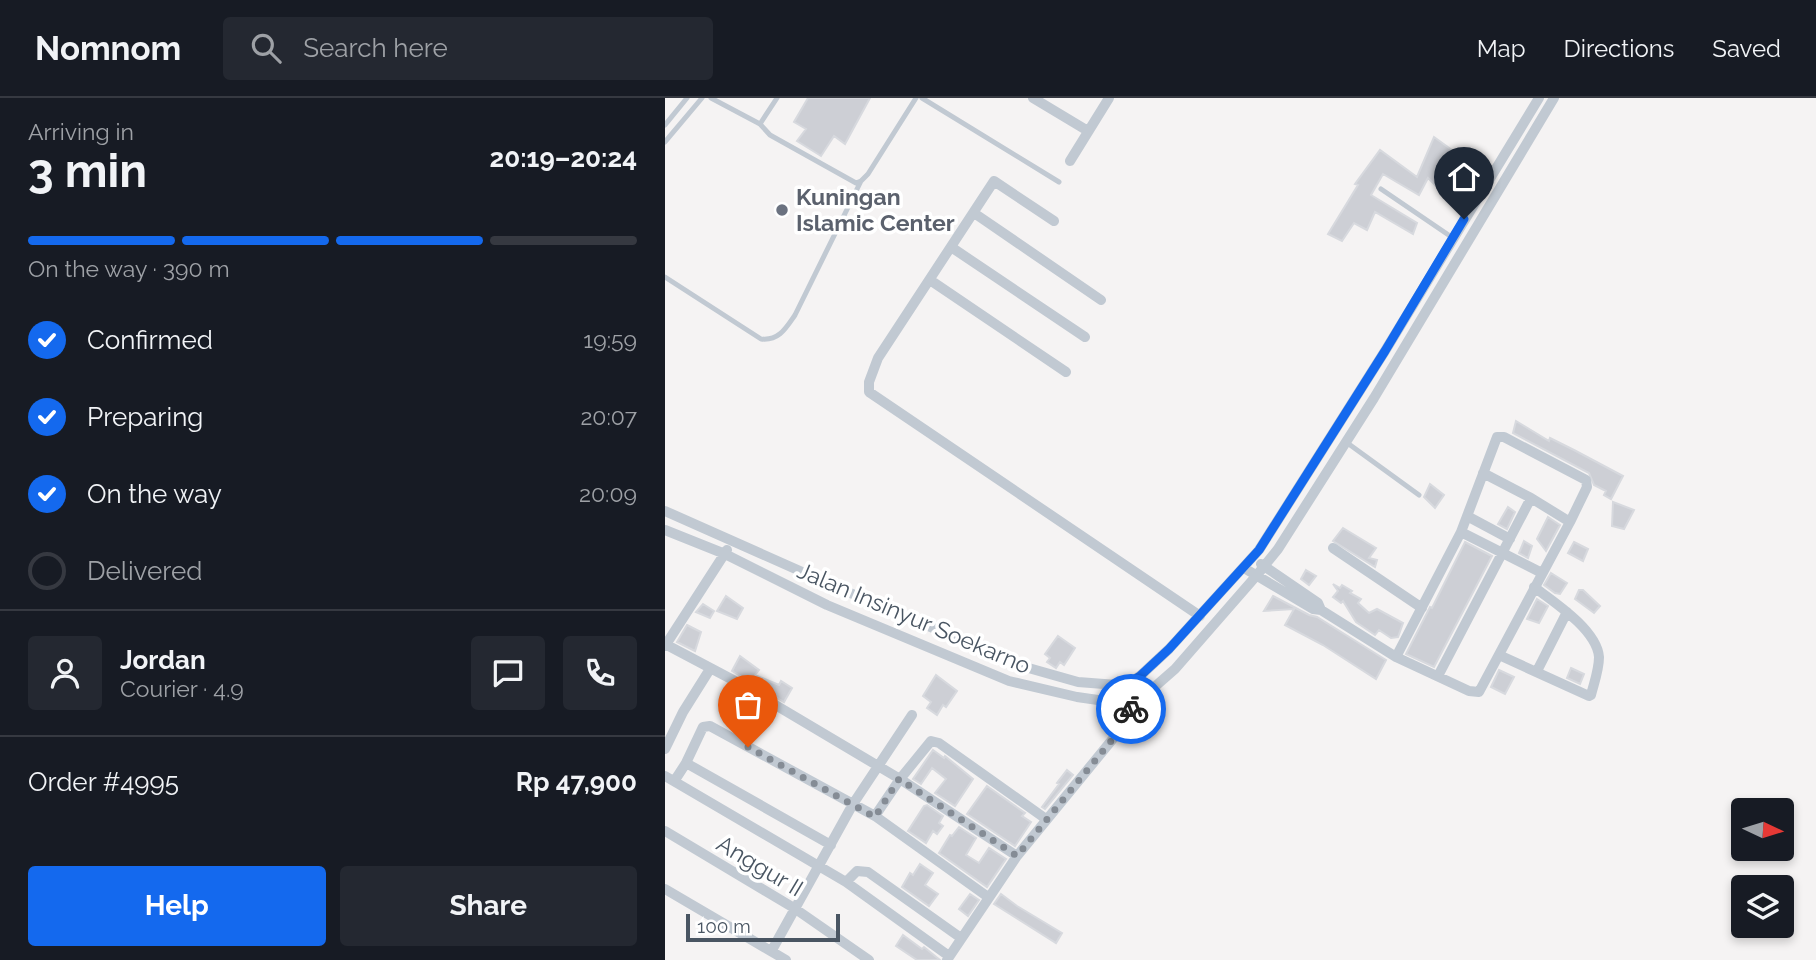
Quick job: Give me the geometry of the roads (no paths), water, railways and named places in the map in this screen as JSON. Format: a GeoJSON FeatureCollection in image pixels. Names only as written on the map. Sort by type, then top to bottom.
{"type":"FeatureCollection","features":[{"type":"Feature","properties":{"kind":"street"},"geometry":{"type":"LineString","coordinates":[[1033,98],[1088,131]]}},
{"type":"Feature","properties":{"kind":"street"},"geometry":{"type":"LineString","coordinates":[[1070,161],[1108,98]]}},
{"type":"Feature","properties":{"kind":"street"},"geometry":{"type":"LineString","coordinates":[[988,897],[875,817],[707,725],[702,727],[686,763],[670,778],[846,882],[948,958],[1017,856],[1125,724],[1130,714],[1132,699],[1129,683],[1150,667],[1253,558],[1382,355],[1539,98]]}},
{"type":"Feature","properties":{"kind":"street","name":"Jalan Insinyur Soekarno"},"geometry":{"type":"LineString","coordinates":[[665,530],[725,554],[827,604],[1009,681],[1098,700],[1132,699],[1151,690],[1163,681],[1265,566],[1346,442],[1554,98]]}},
{"type":"Feature","properties":{"kind":"street"},"geometry":{"type":"LineString","coordinates":[[1054,221],[995,181],[878,358],[869,382],[869,392],[1200,616]]}},
{"type":"Feature","properties":{"kind":"street"},"geometry":{"type":"LineString","coordinates":[[974,213],[1101,300]]}},
{"type":"Feature","properties":{"kind":"street"},"geometry":{"type":"LineString","coordinates":[[951,247],[1085,337]]}},
{"type":"Feature","properties":{"kind":"street"},"geometry":{"type":"LineString","coordinates":[[930,280],[1066,372]]}},
{"type":"Feature","properties":{"kind":"street"},"geometry":{"type":"LineString","coordinates":[[1382,355],[1394,363]]}},
{"type":"Feature","properties":{"kind":"street"},"geometry":{"type":"LineString","coordinates":[[1244,568],[1313,609],[1321,610],[1396,656],[1477,693],[1570,522],[1587,487],[1584,478],[1500,436],[1495,440],[1461,532],[1396,656]]}},
{"type":"Feature","properties":{"kind":"street"},"geometry":{"type":"LineString","coordinates":[[1483,473],[1570,522]]}},
{"type":"Feature","properties":{"kind":"street"},"geometry":{"type":"LineString","coordinates":[[1439,676],[1531,498]]}},
{"type":"Feature","properties":{"kind":"street","name":"Jalan Insinyur Soekarno"},"geometry":{"type":"LineString","coordinates":[[665,512],[1050,676],[1078,682],[1117,685],[1129,683]]}},
{"type":"Feature","properties":{"kind":"street"},"geometry":{"type":"LineString","coordinates":[[1468,516],[1510,539]]}},
{"type":"Feature","properties":{"kind":"street"},"geometry":{"type":"LineString","coordinates":[[1461,532],[1542,573]]}},
{"type":"Feature","properties":{"kind":"street"},"geometry":{"type":"LineString","coordinates":[[731,541],[665,645],[735,681],[899,779],[1017,856]]}},
{"type":"Feature","properties":{"kind":"street"},"geometry":{"type":"LineString","coordinates":[[1333,548],[1422,608]]}},
{"type":"Feature","properties":{"kind":"street"},"geometry":{"type":"LineString","coordinates":[[1253,558],[1318,603],[1321,610]]}},
{"type":"Feature","properties":{"kind":"street"},"geometry":{"type":"LineString","coordinates":[[827,604],[836,587]]}},
{"type":"Feature","properties":{"kind":"street"},"geometry":{"type":"LineString","coordinates":[[1499,655],[1591,695],[1599,662],[1597,646],[1567,612],[1534,587]]}},
{"type":"Feature","properties":{"kind":"street"},"geometry":{"type":"LineString","coordinates":[[1537,671],[1567,612]]}},
{"type":"Feature","properties":{"kind":"street"},"geometry":{"type":"LineString","coordinates":[[1009,681],[1016,663]]}},
{"type":"Feature","properties":{"kind":"street"},"geometry":{"type":"LineString","coordinates":[[665,749],[683,712],[710,669]]}},
{"type":"Feature","properties":{"kind":"street"},"geometry":{"type":"LineString","coordinates":[[772,954],[853,804],[912,715]]}},
{"type":"Feature","properties":{"kind":"street"},"geometry":{"type":"LineString","coordinates":[[875,817],[899,779],[928,742],[936,741],[1047,818]]}},
{"type":"Feature","properties":{"kind":"street"},"geometry":{"type":"LineString","coordinates":[[686,763],[831,845]]}},
{"type":"Feature","properties":{"kind":"street","name":"Anggur II"},"geometry":{"type":"LineString","coordinates":[[665,831],[795,908],[869,960]]}},
{"type":"Feature","properties":{"kind":"street"},"geometry":{"type":"LineString","coordinates":[[846,882],[857,870],[868,872],[961,938]]}},
{"type":"Feature","properties":{"kind":"street"},"geometry":{"type":"LineString","coordinates":[[665,889],[786,960]]}},
{"type":"Feature","properties":{"kind":"lane"},"geometry":{"type":"LineString","coordinates":[[665,125],[687,98]]}},
{"type":"Feature","properties":{"kind":"lane"},"geometry":{"type":"LineString","coordinates":[[665,142],[702,98]]}},
{"type":"Feature","properties":{"kind":"lane"},"geometry":{"type":"LineString","coordinates":[[711,98],[760,124],[770,135],[811,159],[856,183],[861,181]]}},
{"type":"Feature","properties":{"kind":"lane"},"geometry":{"type":"LineString","coordinates":[[760,124],[777,98]]}},
{"type":"Feature","properties":{"kind":"lane"},"geometry":{"type":"LineString","coordinates":[[665,277],[761,339],[770,340],[782,334],[795,315],[861,181],[915,98]]}},
{"type":"Feature","properties":{"kind":"lane"},"geometry":{"type":"LineString","coordinates":[[922,98],[1059,182]]}},
{"type":"Feature","properties":{"kind":"lane"},"geometry":{"type":"LineString","coordinates":[[1381,189],[1453,238]]}},
{"type":"Feature","properties":{"kind":"lane"},"geometry":{"type":"LineString","coordinates":[[1346,442],[1419,495]]}},
{"type":"Feature","properties":{"kind":"place","name":"Kuningan Islamic Center"},"geometry":{"type":"Point","coordinates":[782,210]}}]}
